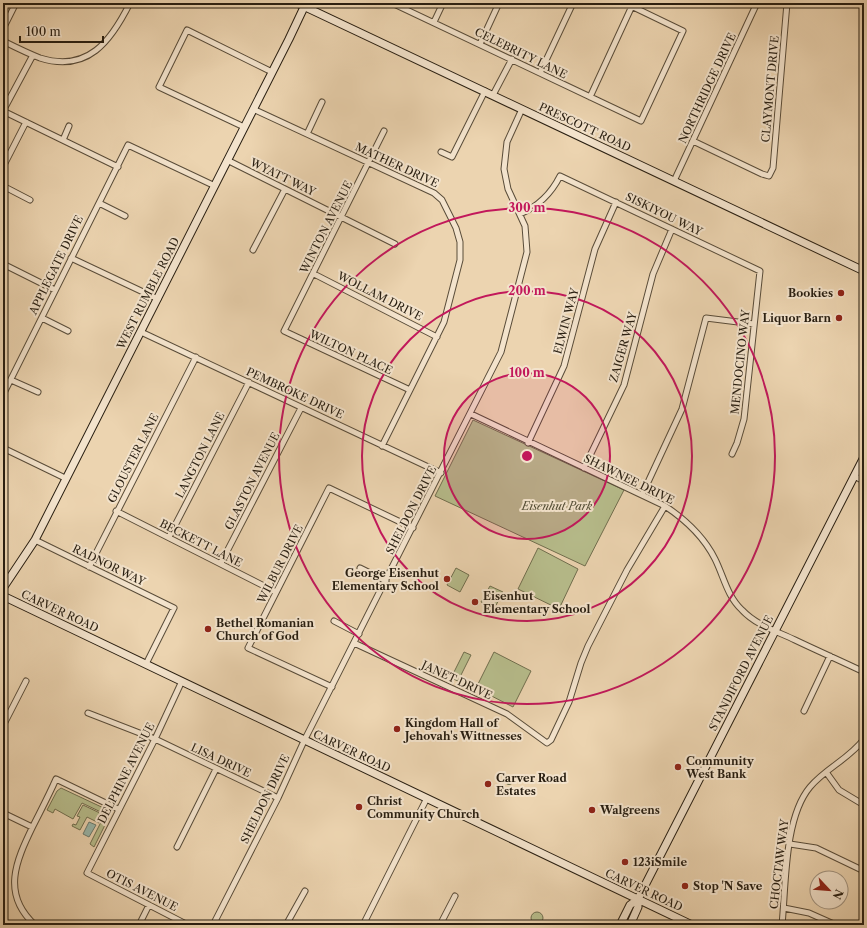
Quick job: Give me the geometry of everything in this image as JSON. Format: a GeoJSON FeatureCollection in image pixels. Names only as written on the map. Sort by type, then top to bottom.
{"type":"FeatureCollection","features":[{"type":"Feature","properties":{"kind":"street"},"geometry":{"type":"LineString","coordinates":[[3,29],[16,3]]}},
{"type":"Feature","properties":{"kind":"street"},"geometry":{"type":"LineString","coordinates":[[3,41],[33,55],[52,60],[63,61],[88,55],[111,38],[130,3]]}},
{"type":"Feature","properties":{"kind":"street","name":"CELEBRITY LANE"},"geometry":{"type":"LineString","coordinates":[[392,3],[641,121],[683,31],[632,6]]}},
{"type":"Feature","properties":{"kind":"street"},"geometry":{"type":"LineString","coordinates":[[434,22],[443,3]]}},
{"type":"Feature","properties":{"kind":"street"},"geometry":{"type":"LineString","coordinates":[[480,44],[499,3]]}},
{"type":"Feature","properties":{"kind":"street"},"geometry":{"type":"LineString","coordinates":[[540,73],[573,3]]}},
{"type":"Feature","properties":{"kind":"street"},"geometry":{"type":"LineString","coordinates":[[590,97],[632,6],[625,3]]}},
{"type":"Feature","properties":{"kind":"street","name":"NORTHRIDGE DRIVE"},"geometry":{"type":"LineString","coordinates":[[674,181],[757,3]]}},
{"type":"Feature","properties":{"kind":"street","name":"CLAYMONT DRIVE"},"geometry":{"type":"LineString","coordinates":[[693,140],[769,176],[773,168],[787,3]]}},
{"type":"Feature","properties":{"kind":"street","name":"WEST RUMBLE ROAD"},"geometry":{"type":"LineString","coordinates":[[3,588],[35,540],[65,478],[158,299],[272,72],[302,4]]}},
{"type":"Feature","properties":{"kind":"street","name":"PRESCOTT ROAD"},"geometry":{"type":"LineString","coordinates":[[302,4],[864,270]]}},
{"type":"Feature","properties":{"kind":"street"},"geometry":{"type":"LineString","coordinates":[[244,127],[159,86],[187,30],[272,72]]}},
{"type":"Feature","properties":{"kind":"street"},"geometry":{"type":"LineString","coordinates":[[33,55],[3,111],[118,167]]}},
{"type":"Feature","properties":{"kind":"street"},"geometry":{"type":"LineString","coordinates":[[493,95],[512,59]]}},
{"type":"Feature","properties":{"kind":"street"},"geometry":{"type":"LineString","coordinates":[[441,152],[452,157],[485,91]]}},
{"type":"Feature","properties":{"kind":"street"},"geometry":{"type":"LineString","coordinates":[[307,134],[322,102]]}},
{"type":"Feature","properties":{"kind":"street","name":"MATHER DRIVE"},"geometry":{"type":"LineString","coordinates":[[253,109],[439,197],[456,228],[460,242],[460,260],[444,322],[382,446]]}},
{"type":"Feature","properties":{"kind":"street","name":"SHELDON DRIVE"},"geometry":{"type":"LineString","coordinates":[[214,925],[278,798],[304,741],[471,414],[501,352],[525,263],[527,239],[520,214],[505,179],[504,161],[507,142],[522,109]]}},
{"type":"Feature","properties":{"kind":"street"},"geometry":{"type":"LineString","coordinates":[[3,167],[26,122]]}},
{"type":"Feature","properties":{"kind":"street"},"geometry":{"type":"LineString","coordinates":[[63,140],[69,126]]}},
{"type":"Feature","properties":{"kind":"street","name":"WINTON AVENUE"},"geometry":{"type":"LineString","coordinates":[[284,331],[314,274],[384,131]]}},
{"type":"Feature","properties":{"kind":"street","name":"APPLEGATE DRIVE"},"geometry":{"type":"LineString","coordinates":[[3,395],[128,145],[215,186]]}},
{"type":"Feature","properties":{"kind":"street","name":"WYATT WAY"},"geometry":{"type":"LineString","coordinates":[[227,160],[395,244]]}},
{"type":"Feature","properties":{"kind":"street","name":"SISKIYOU WAY"},"geometry":{"type":"LineString","coordinates":[[520,214],[529,210],[544,199],[552,191],[560,176],[760,271]]}},
{"type":"Feature","properties":{"kind":"street"},"geometry":{"type":"LineString","coordinates":[[3,186],[30,200]]}},
{"type":"Feature","properties":{"kind":"street"},"geometry":{"type":"LineString","coordinates":[[253,250],[285,189]]}},
{"type":"Feature","properties":{"kind":"street","name":"ELWIN WAY"},"geometry":{"type":"LineString","coordinates":[[528,443],[564,366],[595,249],[616,202]]}},
{"type":"Feature","properties":{"kind":"street"},"geometry":{"type":"LineString","coordinates":[[99,203],[125,216]]}},
{"type":"Feature","properties":{"kind":"street","name":"ZAIGER WAY"},"geometry":{"type":"LineString","coordinates":[[584,468],[624,385],[653,274],[672,229]]}},
{"type":"Feature","properties":{"kind":"street"},"geometry":{"type":"LineString","coordinates":[[71,258],[158,299]]}},
{"type":"Feature","properties":{"kind":"street"},"geometry":{"type":"LineString","coordinates":[[3,264],[55,290]]}},
{"type":"Feature","properties":{"kind":"street","name":"MENDOCINO WAY"},"geometry":{"type":"LineString","coordinates":[[732,454],[744,419],[760,271]]}},
{"type":"Feature","properties":{"kind":"street","name":"WOLLAM DRIVE"},"geometry":{"type":"LineString","coordinates":[[314,274],[437,337]]}},
{"type":"Feature","properties":{"kind":"street"},"geometry":{"type":"LineString","coordinates":[[42,318],[68,330]]}},
{"type":"Feature","properties":{"kind":"street"},"geometry":{"type":"LineString","coordinates":[[642,494],[682,409],[706,318],[754,324]]}},
{"type":"Feature","properties":{"kind":"street","name":"WILTON PLACE"},"geometry":{"type":"LineString","coordinates":[[284,331],[410,390]]}},
{"type":"Feature","properties":{"kind":"street","name":"PEMBROKE DRIVE"},"geometry":{"type":"LineString","coordinates":[[141,332],[441,473]]}},
{"type":"Feature","properties":{"kind":"street","name":"GLOUSTER LANE"},"geometry":{"type":"LineString","coordinates":[[89,567],[116,511],[196,358]]}},
{"type":"Feature","properties":{"kind":"street"},"geometry":{"type":"LineString","coordinates":[[11,380],[38,392]]}},
{"type":"Feature","properties":{"kind":"street","name":"LANGTON LANE"},"geometry":{"type":"LineString","coordinates":[[170,537],[248,382]]}},
{"type":"Feature","properties":{"kind":"street","name":"GLASTON AVENUE"},"geometry":{"type":"LineString","coordinates":[[221,563],[301,408]]}},
{"type":"Feature","properties":{"kind":"street","name":"SHAWNEE DRIVE"},"geometry":{"type":"LineString","coordinates":[[471,414],[528,443],[666,506],[682,518],[701,537],[715,558],[729,594],[740,608],[759,624],[864,672]]}},
{"type":"Feature","properties":{"kind":"street"},"geometry":{"type":"LineString","coordinates":[[3,448],[65,478]]}},
{"type":"Feature","properties":{"kind":"street","name":"STANDIFORD AVENUE"},"geometry":{"type":"LineString","coordinates":[[630,925],[638,907],[638,900],[864,457]]}},
{"type":"Feature","properties":{"kind":"street"},"geometry":{"type":"LineString","coordinates":[[854,476],[864,481]]}},
{"type":"Feature","properties":{"kind":"street","name":"WILBUR DRIVE"},"geometry":{"type":"LineString","coordinates":[[332,687],[248,648],[276,592],[329,488],[413,528]]}},
{"type":"Feature","properties":{"kind":"street","name":"JANET DRIVE"},"geometry":{"type":"LineString","coordinates":[[354,644],[507,714],[547,743],[551,740],[569,702],[588,646],[627,570],[666,506]]}},
{"type":"Feature","properties":{"kind":"street","name":"BECKETT LANE"},"geometry":{"type":"LineString","coordinates":[[116,511],[276,592]]}},
{"type":"Feature","properties":{"kind":"street","name":"RADNOR WAY"},"geometry":{"type":"LineString","coordinates":[[35,540],[174,608],[146,664]]}},
{"type":"Feature","properties":{"kind":"street"},"geometry":{"type":"LineString","coordinates":[[360,568],[386,581]]}},
{"type":"Feature","properties":{"kind":"street","name":"CARVER ROAD"},"geometry":{"type":"LineString","coordinates":[[3,596],[692,925]]}},
{"type":"Feature","properties":{"kind":"street"},"geometry":{"type":"LineString","coordinates":[[334,621],[359,634]]}},
{"type":"Feature","properties":{"kind":"street"},"geometry":{"type":"LineString","coordinates":[[804,710],[830,656]]}},
{"type":"Feature","properties":{"kind":"street","name":"DELPHINE AVENUE"},"geometry":{"type":"LineString","coordinates":[[87,873],[118,809],[155,739],[182,681]]}},
{"type":"Feature","properties":{"kind":"street"},"geometry":{"type":"LineString","coordinates":[[3,726],[26,682]]}},
{"type":"Feature","properties":{"kind":"street"},"geometry":{"type":"LineString","coordinates":[[3,713],[8,715]]}},
{"type":"Feature","properties":{"kind":"street","name":"LISA DRIVE"},"geometry":{"type":"LineString","coordinates":[[88,713],[155,739],[278,798]]}},
{"type":"Feature","properties":{"kind":"street","name":"CHOCTAW WAY"},"geometry":{"type":"LineString","coordinates":[[782,925],[792,826],[798,806],[809,788],[826,772],[850,755],[864,739]]}},
{"type":"Feature","properties":{"kind":"street"},"geometry":{"type":"LineString","coordinates":[[177,848],[216,769]]}},
{"type":"Feature","properties":{"kind":"street"},"geometry":{"type":"LineString","coordinates":[[826,772],[839,790],[864,805]]}},
{"type":"Feature","properties":{"kind":"street"},"geometry":{"type":"LineString","coordinates":[[35,925],[20,906],[14,880],[16,863],[56,779],[118,809]]}},
{"type":"Feature","properties":{"kind":"street"},"geometry":{"type":"LineString","coordinates":[[364,925],[427,798]]}},
{"type":"Feature","properties":{"kind":"street"},"geometry":{"type":"LineString","coordinates":[[3,813],[32,827]]}},
{"type":"Feature","properties":{"kind":"street"},"geometry":{"type":"LineString","coordinates":[[790,844],[816,848],[864,870]]}},
{"type":"Feature","properties":{"kind":"street","name":"OTIS AVENUE"},"geometry":{"type":"LineString","coordinates":[[87,873],[188,925]]}},
{"type":"Feature","properties":{"kind":"street"},"geometry":{"type":"LineString","coordinates":[[286,925],[305,891]]}},
{"type":"Feature","properties":{"kind":"street"},"geometry":{"type":"LineString","coordinates":[[440,925],[455,896]]}},
{"type":"Feature","properties":{"kind":"street","name":"STANDIFORD AVENUE"},"geometry":{"type":"LineString","coordinates":[[620,925],[630,905],[638,900]]}},
{"type":"Feature","properties":{"kind":"street"},"geometry":{"type":"LineString","coordinates":[[139,925],[149,905]]}},
{"type":"Feature","properties":{"kind":"street"},"geometry":{"type":"LineString","coordinates":[[784,908],[809,913],[836,925]]}},
{"type":"Feature","properties":{"kind":"green space","name":"Eisenhut Park"},"geometry":{"type":"Polygon","coordinates":[[[473,420],[624,490],[585,566],[435,496],[473,420]]]}},
{"type":"Feature","properties":{"kind":"green space"},"geometry":{"type":"Polygon","coordinates":[[[538,548],[578,569],[559,609],[518,589],[538,548]]]}},
{"type":"Feature","properties":{"kind":"green space"},"geometry":{"type":"Polygon","coordinates":[[[456,568],[469,575],[460,592],[447,585],[456,568]]]}},
{"type":"Feature","properties":{"kind":"green space"},"geometry":{"type":"Polygon","coordinates":[[[490,586],[503,592],[494,609],[481,602],[490,586]]]}},
{"type":"Feature","properties":{"kind":"green space"},"geometry":{"type":"Polygon","coordinates":[[[464,652],[471,655],[458,681],[451,678],[464,652]]]}},
{"type":"Feature","properties":{"kind":"green space"},"geometry":{"type":"Polygon","coordinates":[[[494,652],[531,671],[513,707],[476,688],[494,652]]]}},
{"type":"Feature","properties":{"kind":"green space"},"geometry":{"type":"Polygon","coordinates":[[[509,775],[514,780],[509,785],[504,780],[509,775]]]}},
{"type":"Feature","properties":{"kind":"green space"},"geometry":{"type":"Polygon","coordinates":[[[61,788],[110,811],[110,815],[94,847],[90,844],[105,814],[82,803],[73,819],[55,809],[53,813],[47,810],[57,791],[61,788]]]}},
{"type":"Feature","properties":{"kind":"green space"},"geometry":{"type":"Polygon","coordinates":[[[83,805],[102,814],[99,823],[87,817],[80,830],[72,826],[73,824],[76,825],[80,817],[77,816],[83,805]]]}},
{"type":"Feature","properties":{"kind":"green space"},"geometry":{"type":"Polygon","coordinates":[[[535,912],[539,912],[543,918],[539,924],[535,924],[531,920],[531,916],[535,912]]]}},
{"type":"Feature","properties":{"kind":"shaded area"},"geometry":{"type":"Polygon","coordinates":[[[89,822],[96,825],[89,837],[83,834],[89,822]]]}},
{"type":"Feature","properties":{"kind":"place","name":"Bookies"},"geometry":{"type":"Point","coordinates":[841,293]}},
{"type":"Feature","properties":{"kind":"place","name":"Liquor Barn"},"geometry":{"type":"Point","coordinates":[839,318]}},
{"type":"Feature","properties":{"kind":"place","name":"George Eisenhut Elementary School"},"geometry":{"type":"Point","coordinates":[447,579]}},
{"type":"Feature","properties":{"kind":"place","name":"Eisenhut Elementary School"},"geometry":{"type":"Point","coordinates":[475,602]}},
{"type":"Feature","properties":{"kind":"place","name":"Bethel Romanian Church of God"},"geometry":{"type":"Point","coordinates":[208,629]}},
{"type":"Feature","properties":{"kind":"place","name":"Kingdom Hall of Jehovah's Wittnesses"},"geometry":{"type":"Point","coordinates":[397,729]}},
{"type":"Feature","properties":{"kind":"place","name":"Community West Bank"},"geometry":{"type":"Point","coordinates":[678,767]}},
{"type":"Feature","properties":{"kind":"place","name":"Carver Road Estates"},"geometry":{"type":"Point","coordinates":[488,784]}},
{"type":"Feature","properties":{"kind":"place","name":"Christ Community Church"},"geometry":{"type":"Point","coordinates":[359,807]}},
{"type":"Feature","properties":{"kind":"place","name":"Walgreens"},"geometry":{"type":"Point","coordinates":[592,810]}},
{"type":"Feature","properties":{"kind":"place","name":"123iSmile"},"geometry":{"type":"Point","coordinates":[625,862]}},
{"type":"Feature","properties":{"kind":"place","name":"Stop 'N Save"},"geometry":{"type":"Point","coordinates":[685,886]}}]}
